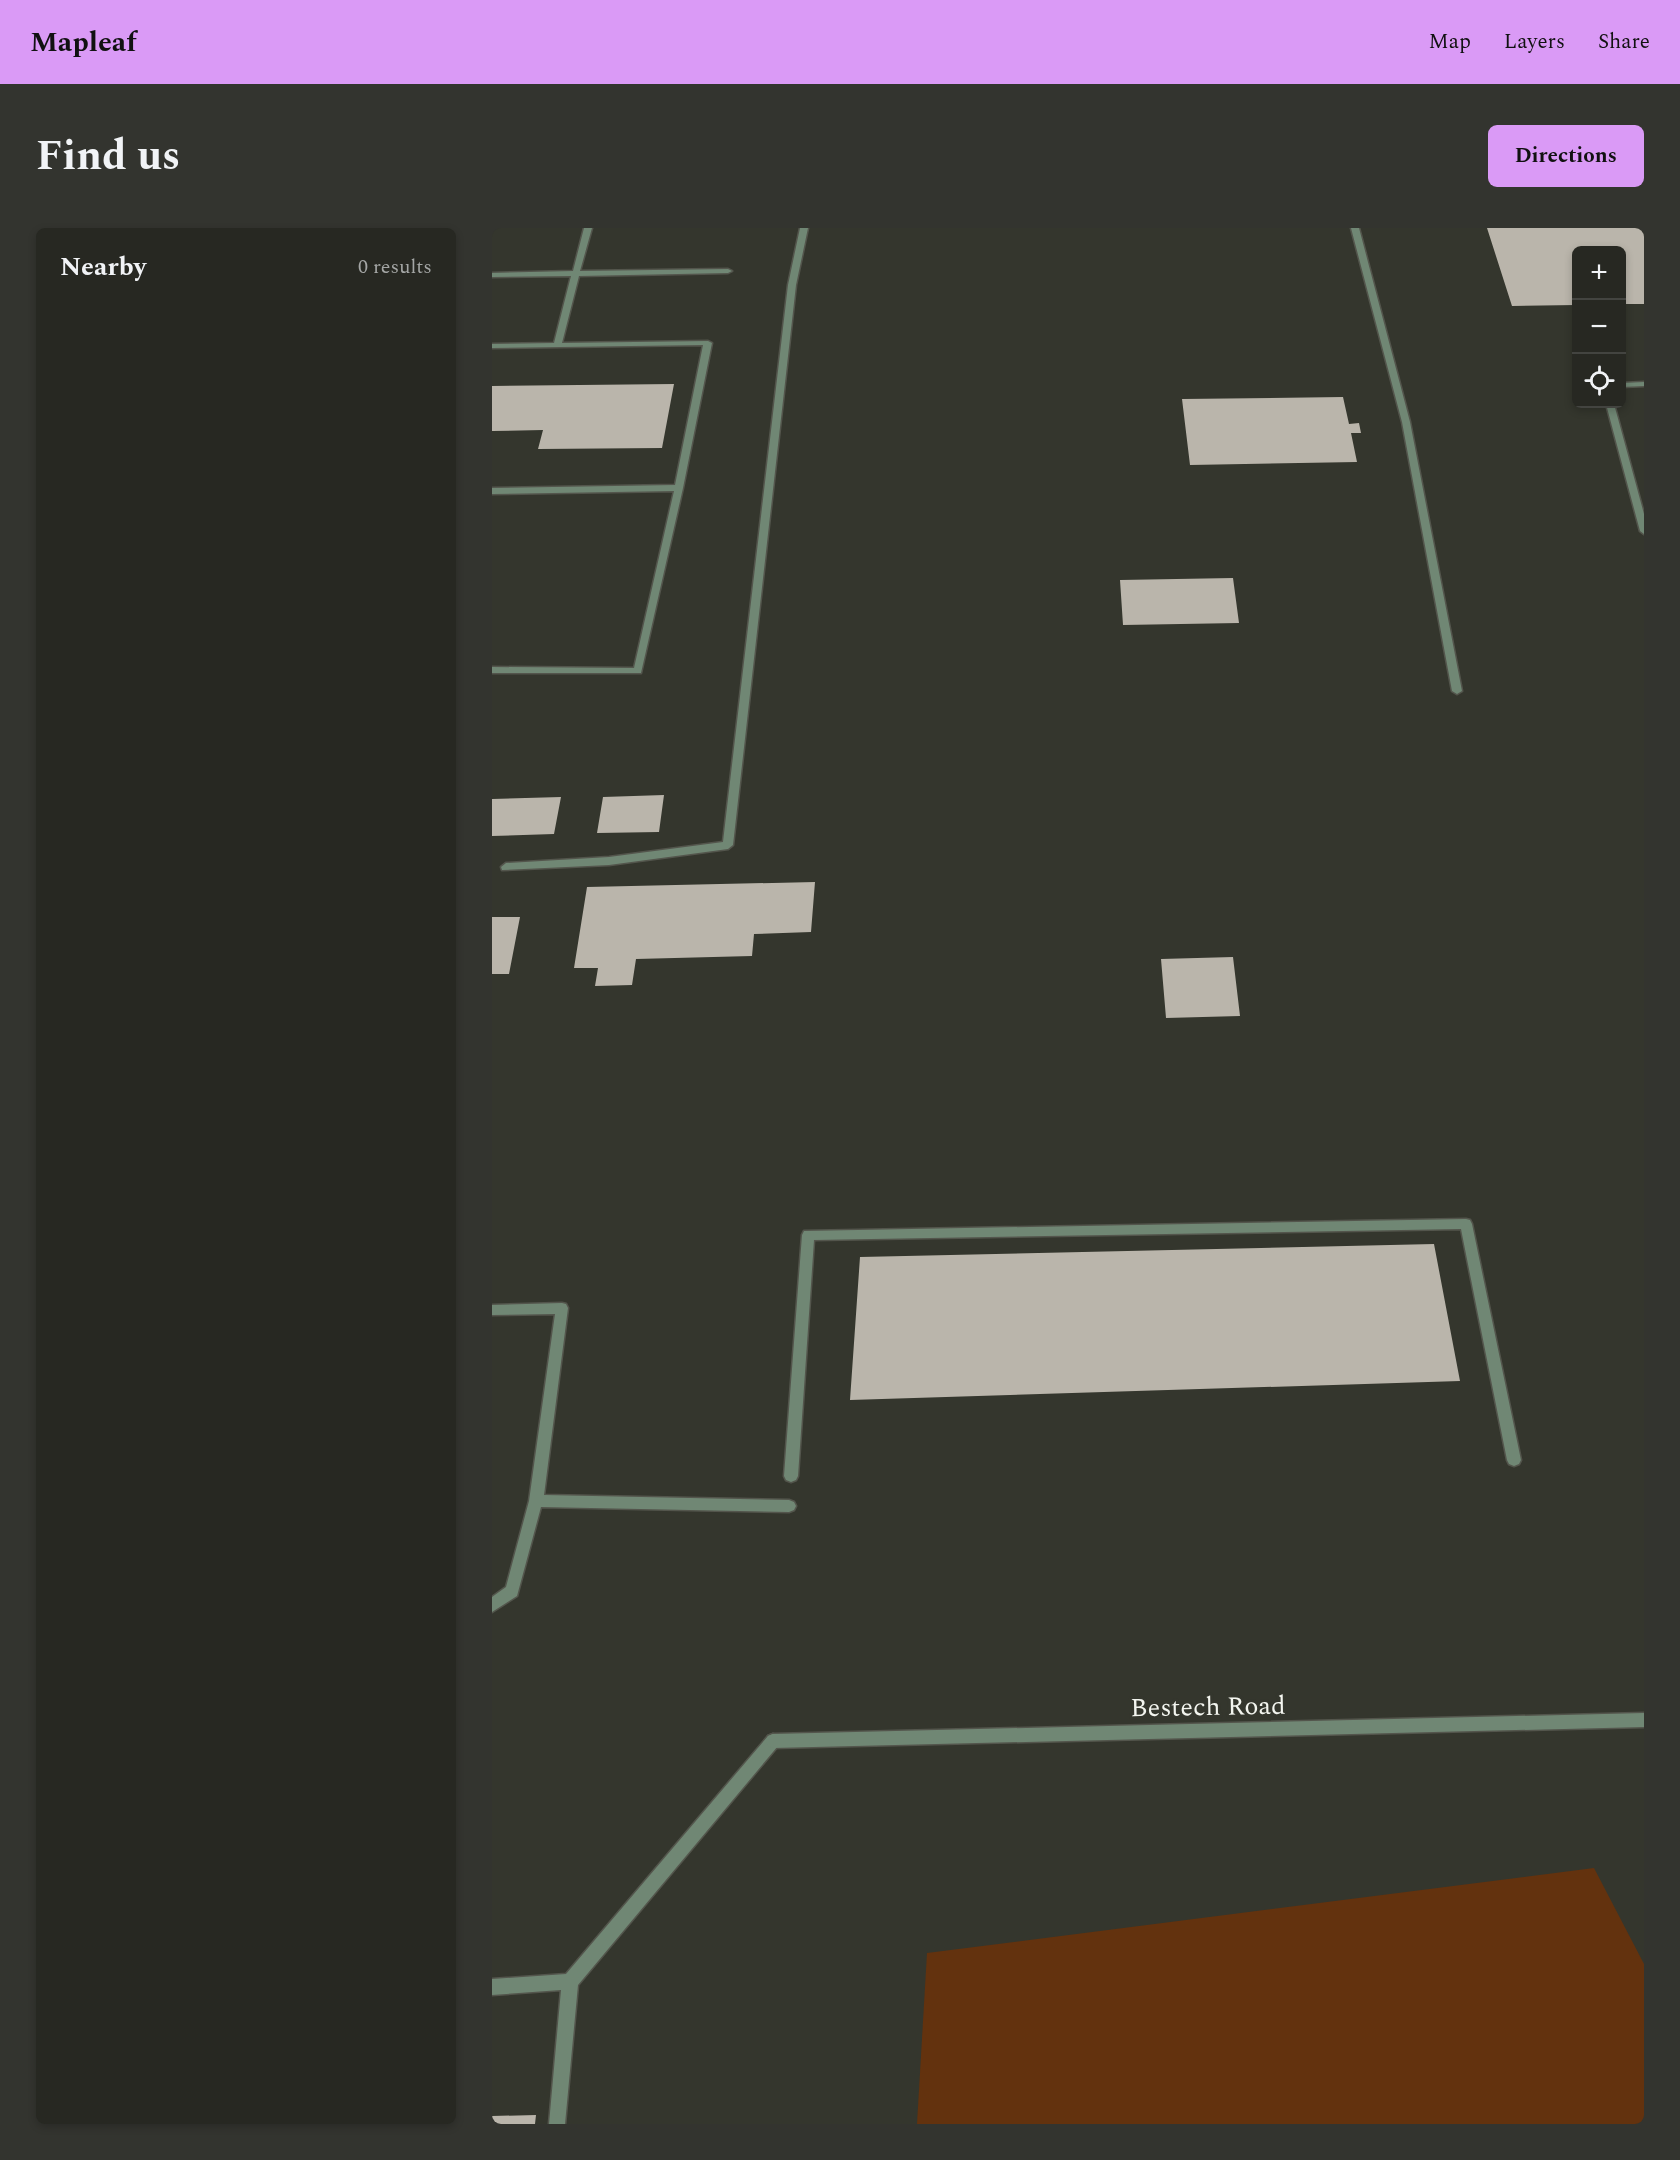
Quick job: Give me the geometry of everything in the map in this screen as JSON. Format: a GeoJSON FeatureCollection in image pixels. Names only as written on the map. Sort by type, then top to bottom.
{"type":"FeatureCollection","features":[{"type":"Feature","properties":{"kind":"street"},"geometry":{"type":"LineString","coordinates":[[556,345],[588,228]]}},
{"type":"Feature","properties":{"kind":"street"},"geometry":{"type":"LineString","coordinates":[[506,867],[609,861],[728,845],[792,285],[804,228]]}},
{"type":"Feature","properties":{"kind":"street"},"geometry":{"type":"LineString","coordinates":[[1355,228],[1406,422],[1458,691]]}},
{"type":"Feature","properties":{"kind":"street"},"geometry":{"type":"LineString","coordinates":[[492,275],[728,271]]}},
{"type":"Feature","properties":{"kind":"street"},"geometry":{"type":"LineString","coordinates":[[492,346],[708,343],[679,488],[638,671],[492,670]]}},
{"type":"Feature","properties":{"kind":"street"},"geometry":{"type":"LineString","coordinates":[[1626,385],[1644,384]]}},
{"type":"Feature","properties":{"kind":"street"},"geometry":{"type":"LineString","coordinates":[[1611,408],[1644,531]]}},
{"type":"Feature","properties":{"kind":"street"},"geometry":{"type":"LineString","coordinates":[[492,491],[679,488]]}},
{"type":"Feature","properties":{"kind":"street"},"geometry":{"type":"LineString","coordinates":[[791,1476],[808,1235],[1466,1224],[1514,1460]]}},
{"type":"Feature","properties":{"kind":"street"},"geometry":{"type":"LineString","coordinates":[[492,1310],[562,1308],[536,1501],[512,1591],[492,1605]]}},
{"type":"Feature","properties":{"kind":"street"},"geometry":{"type":"LineString","coordinates":[[536,1501],[789,1506]]}},
{"type":"Feature","properties":{"kind":"street","name":"Bestech Road"},"geometry":{"type":"LineString","coordinates":[[570,1982],[772,1741],[1644,1720]]}},
{"type":"Feature","properties":{"kind":"street"},"geometry":{"type":"LineString","coordinates":[[492,1987],[570,1982],[557,2124]]}},
{"type":"Feature","properties":{"kind":"shaded area"},"geometry":{"type":"Polygon","coordinates":[[[1594,1868],[1644,1964],[1644,2124],[917,2124],[927,1953],[1594,1868]]]}},
{"type":"Feature","properties":{"kind":"building"},"geometry":{"type":"Polygon","coordinates":[[[1487,228],[1644,228],[1644,304],[1626,304],[1626,246],[1572,246],[1572,305],[1512,306],[1487,228]]]}},
{"type":"Feature","properties":{"kind":"building"},"geometry":{"type":"Polygon","coordinates":[[[674,384],[662,448],[538,449],[543,430],[492,431],[492,386],[674,384]]]}},
{"type":"Feature","properties":{"kind":"building"},"geometry":{"type":"Polygon","coordinates":[[[1343,397],[1349,424],[1359,423],[1361,433],[1351,433],[1357,462],[1190,465],[1182,399],[1343,397]]]}},
{"type":"Feature","properties":{"kind":"building"},"geometry":{"type":"Polygon","coordinates":[[[1233,578],[1239,623],[1123,625],[1120,580],[1233,578]]]}},
{"type":"Feature","properties":{"kind":"building"},"geometry":{"type":"Polygon","coordinates":[[[664,795],[659,832],[597,833],[603,797],[664,795]]]}},
{"type":"Feature","properties":{"kind":"building"},"geometry":{"type":"Polygon","coordinates":[[[561,797],[554,834],[492,836],[492,799],[561,797]]]}},
{"type":"Feature","properties":{"kind":"building"},"geometry":{"type":"Polygon","coordinates":[[[815,882],[811,932],[754,934],[752,956],[636,959],[632,985],[595,986],[598,968],[574,968],[587,887],[815,882]]]}},
{"type":"Feature","properties":{"kind":"building"},"geometry":{"type":"Polygon","coordinates":[[[492,917],[520,917],[509,974],[492,974],[492,917]]]}},
{"type":"Feature","properties":{"kind":"building"},"geometry":{"type":"Polygon","coordinates":[[[1233,957],[1240,1016],[1166,1018],[1161,959],[1233,957]]]}},
{"type":"Feature","properties":{"kind":"building"},"geometry":{"type":"Polygon","coordinates":[[[1434,1244],[1460,1381],[850,1400],[860,1257],[1434,1244]]]}},
{"type":"Feature","properties":{"kind":"building"},"geometry":{"type":"Polygon","coordinates":[[[536,2115],[535,2124],[492,2124],[492,2116],[536,2115]]]}}]}
